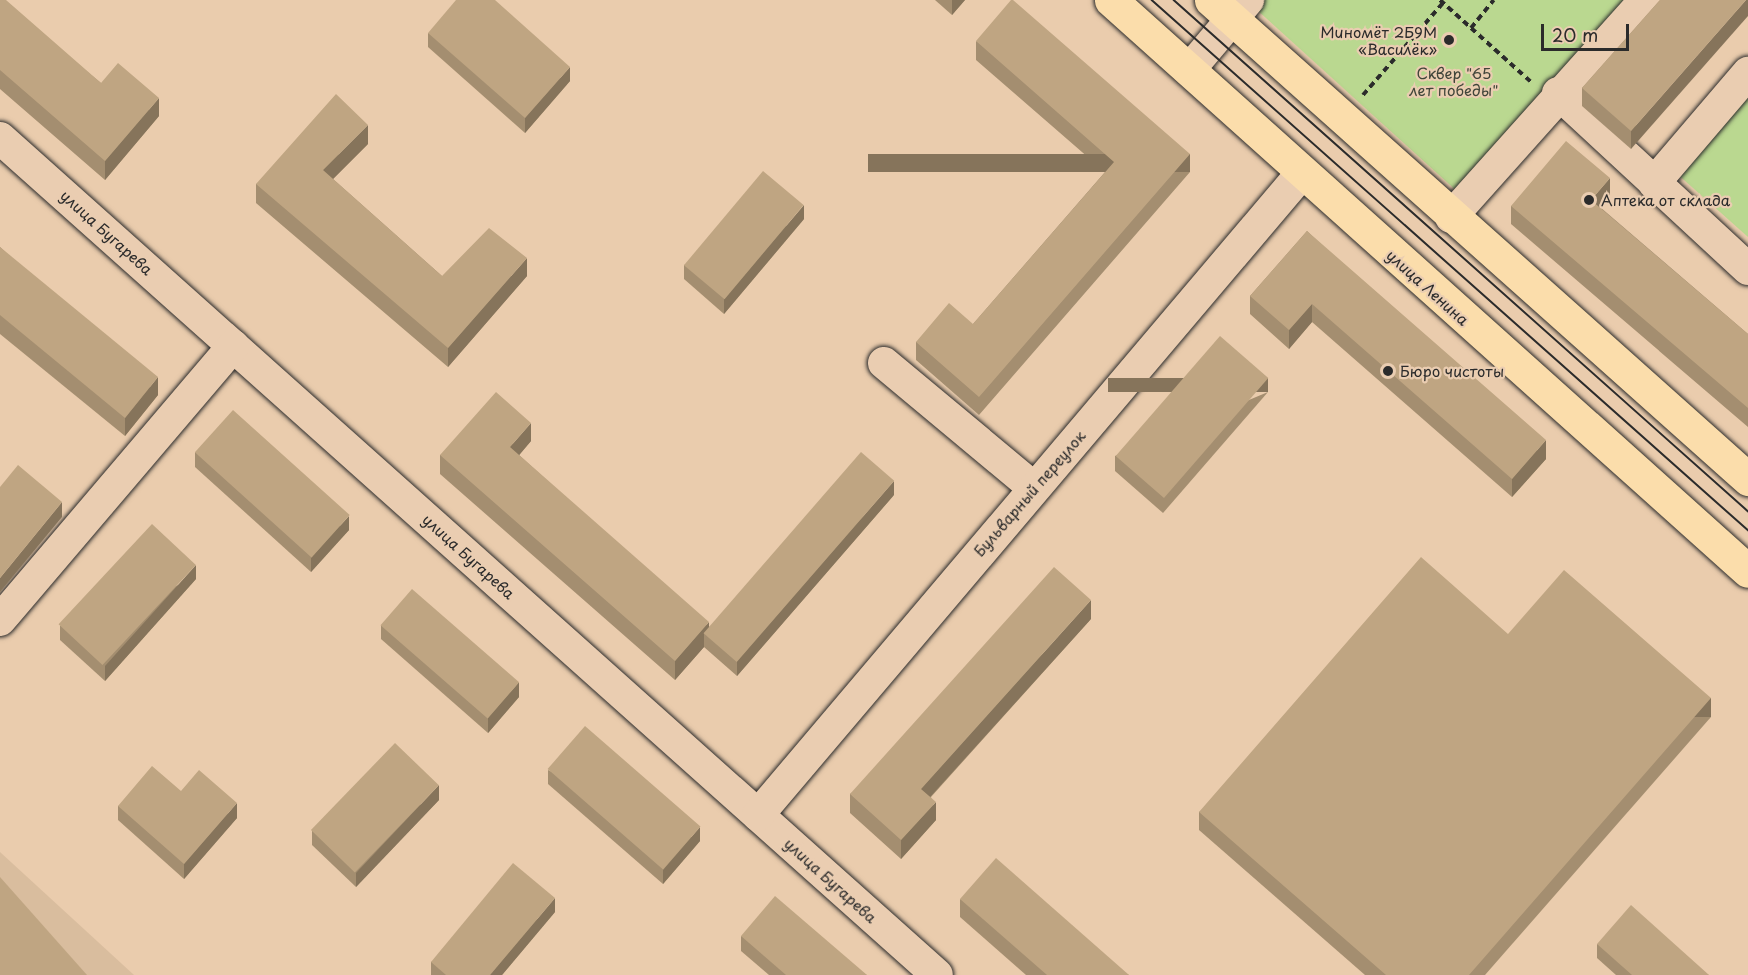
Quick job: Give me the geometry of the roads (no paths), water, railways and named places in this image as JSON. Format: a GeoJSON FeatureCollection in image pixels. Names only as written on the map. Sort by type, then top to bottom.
{"type":"FeatureCollection","features":[{"type":"Feature","properties":{"kind":"main road","name":"улица Ленина"},"geometry":{"type":"LineString","coordinates":[[1111,0],[1748,571]]}},
{"type":"Feature","properties":{"kind":"main road"},"geometry":{"type":"LineString","coordinates":[[1230,6],[1451,217],[1748,478]]}},
{"type":"Feature","properties":{"kind":"street"},"geometry":{"type":"LineString","coordinates":[[1451,217],[1545,88],[1645,0]]}},
{"type":"Feature","properties":{"kind":"street"},"geometry":{"type":"LineString","coordinates":[[1189,70],[1230,6]]}},
{"type":"Feature","properties":{"kind":"street"},"geometry":{"type":"LineString","coordinates":[[1654,183],[1748,73]]}},
{"type":"Feature","properties":{"kind":"street"},"geometry":{"type":"LineString","coordinates":[[1545,88],[1748,269]]}},
{"type":"Feature","properties":{"kind":"street","name":"улица Бугарева"},"geometry":{"type":"LineString","coordinates":[[0,138],[937,975]]}},
{"type":"Feature","properties":{"kind":"street","name":"Бульварный переулок"},"geometry":{"type":"LineString","coordinates":[[758,815],[1033,487],[1197,302],[1302,173]]}},
{"type":"Feature","properties":{"kind":"street"},"geometry":{"type":"LineString","coordinates":[[0,620],[233,346]]}},
{"type":"Feature","properties":{"kind":"street"},"geometry":{"type":"LineString","coordinates":[[884,363],[1033,487]]}},
{"type":"Feature","properties":{"kind":"tram line"},"geometry":{"type":"LineString","coordinates":[[1152,0],[1748,530]]}},
{"type":"Feature","properties":{"kind":"tram line"},"geometry":{"type":"LineString","coordinates":[[1174,0],[1748,511]]}},
{"type":"Feature","properties":{"kind":"place","name":"Миномёт 2Б9М «Василёк»"},"geometry":{"type":"Point","coordinates":[1449,40]}},
{"type":"Feature","properties":{"kind":"place","name":"Аптека от склада"},"geometry":{"type":"Point","coordinates":[1589,200]}},
{"type":"Feature","properties":{"kind":"place","name":"Бюро чистоты"},"geometry":{"type":"Point","coordinates":[1388,371]}},
{"type":"Feature","properties":{"kind":"park label","name":"Сквер \"65 лет победы\""},"geometry":{"type":"Point","coordinates":[1454,80]}}]}
